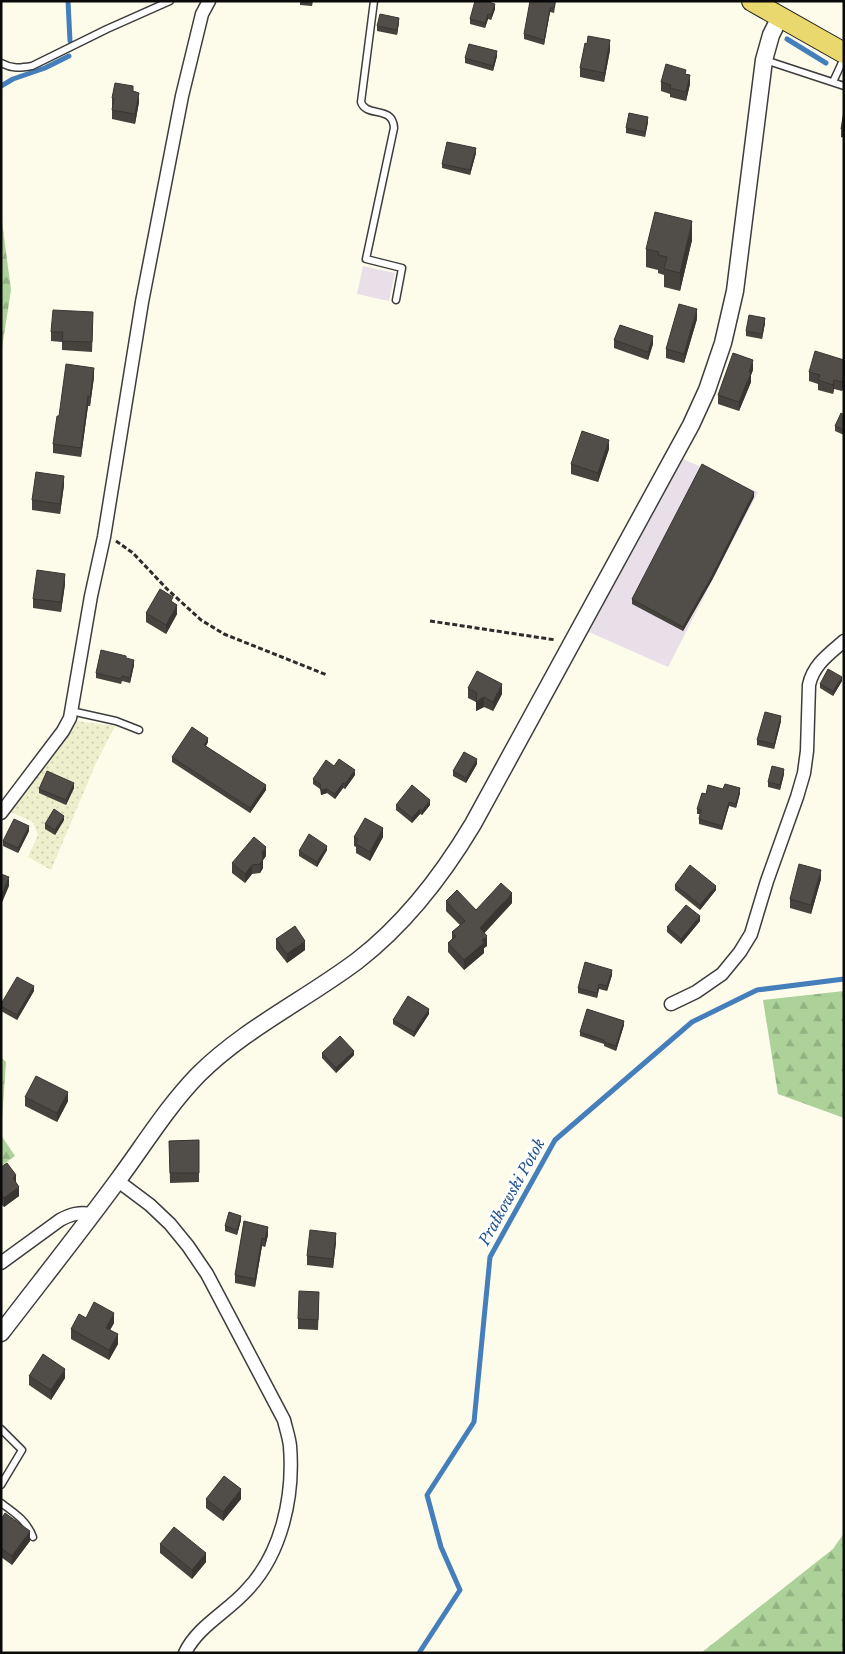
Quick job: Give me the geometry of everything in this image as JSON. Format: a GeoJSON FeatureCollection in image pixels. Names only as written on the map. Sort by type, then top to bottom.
{"type":"FeatureCollection","features":[{"type":"Feature","properties":{"kind":"main road"},"geometry":{"type":"LineString","coordinates":[[753,1],[844,53]]}},
{"type":"Feature","properties":{"kind":"street"},"geometry":{"type":"LineString","coordinates":[[1,813],[63,731],[71,710],[91,596],[104,537],[142,302],[161,201],[184,87],[202,14],[209,1]]}},
{"type":"Feature","properties":{"kind":"street"},"geometry":{"type":"LineString","coordinates":[[1,1333],[118,1181],[164,1117],[198,1076],[223,1053],[357,961],[381,941],[425,895],[454,856],[473,824],[691,425],[707,390],[723,343],[735,291],[764,60],[770,36],[780,17]]}},
{"type":"Feature","properties":{"kind":"street"},"geometry":{"type":"LineString","coordinates":[[670,1004],[696,992],[722,974],[740,952],[751,934],[804,773],[807,751],[808,694],[811,675],[821,661],[844,641]]}},
{"type":"Feature","properties":{"kind":"street"},"geometry":{"type":"LineString","coordinates":[[118,1181],[150,1205],[170,1224],[207,1274],[284,1420],[290,1444],[288,1496],[282,1528],[273,1554],[263,1572],[246,1592],[199,1633],[185,1653]]}},
{"type":"Feature","properties":{"kind":"street"},"geometry":{"type":"LineString","coordinates":[[1,1263],[70,1214],[80,1212],[92,1214]]}},
{"type":"Feature","properties":{"kind":"lane"},"geometry":{"type":"LineString","coordinates":[[1,63],[8,67],[32,66],[107,28],[170,1]]}},
{"type":"Feature","properties":{"kind":"lane"},"geometry":{"type":"LineString","coordinates":[[374,1],[361,102],[365,109],[389,116],[394,124],[394,128],[366,259],[402,268],[396,300]]}},
{"type":"Feature","properties":{"kind":"lane"},"geometry":{"type":"LineString","coordinates":[[833,82],[844,58]]}},
{"type":"Feature","properties":{"kind":"lane"},"geometry":{"type":"LineString","coordinates":[[764,60],[844,86]]}},
{"type":"Feature","properties":{"kind":"lane"},"geometry":{"type":"LineString","coordinates":[[71,710],[116,721],[139,730]]}},
{"type":"Feature","properties":{"kind":"lane"},"geometry":{"type":"LineString","coordinates":[[1,1429],[22,1450],[1,1485]]}},
{"type":"Feature","properties":{"kind":"lane"},"geometry":{"type":"LineString","coordinates":[[1,1504],[16,1513],[29,1527],[33,1537]]}},
{"type":"Feature","properties":{"kind":"path"},"geometry":{"type":"LineString","coordinates":[[104,537],[115,540],[133,553],[168,590],[201,620],[224,634],[327,675]]}},
{"type":"Feature","properties":{"kind":"path"},"geometry":{"type":"LineString","coordinates":[[430,621],[572,643]]}},
{"type":"Feature","properties":{"kind":"shaded area"},"geometry":{"type":"Polygon","coordinates":[[[363,266],[395,273],[389,301],[357,294],[363,266]]]}},
{"type":"Feature","properties":{"kind":"shaded area"},"geometry":{"type":"Polygon","coordinates":[[[683,459],[758,492],[668,667],[589,632],[683,459]]]}},
{"type":"Feature","properties":{"kind":"green space"},"geometry":{"type":"Polygon","coordinates":[[[1,214],[11,290],[1,354],[1,214]]]}},
{"type":"Feature","properties":{"kind":"green space"},"geometry":{"type":"Polygon","coordinates":[[[77,721],[115,726],[96,763],[51,870],[28,857],[38,835],[33,822],[9,811],[77,721]]]}},
{"type":"Feature","properties":{"kind":"green space"},"geometry":{"type":"Polygon","coordinates":[[[844,991],[844,1118],[778,1094],[763,1000],[844,991]]]}},
{"type":"Feature","properties":{"kind":"green space"},"geometry":{"type":"Polygon","coordinates":[[[1,1057],[6,1062],[1,1134],[1,1057]]]}},
{"type":"Feature","properties":{"kind":"green space"},"geometry":{"type":"Polygon","coordinates":[[[1,1135],[15,1156],[1,1166],[1,1135]]]}},
{"type":"Feature","properties":{"kind":"green space"},"geometry":{"type":"Polygon","coordinates":[[[844,1533],[844,1653],[701,1653],[833,1549],[844,1533]]]}},
{"type":"Feature","properties":{"kind":"building"},"geometry":{"type":"Polygon","coordinates":[[[475,1],[491,1],[491,3],[495,4],[491,15],[488,14],[485,23],[470,19],[475,1]]]}},
{"type":"Feature","properties":{"kind":"building"},"geometry":{"type":"Polygon","coordinates":[[[530,1],[555,1],[554,8],[550,8],[544,40],[524,34],[530,1]]]}},
{"type":"Feature","properties":{"kind":"building"},"geometry":{"type":"Polygon","coordinates":[[[380,14],[399,18],[397,30],[377,26],[380,14]]]}},
{"type":"Feature","properties":{"kind":"building"},"geometry":{"type":"Polygon","coordinates":[[[588,36],[610,40],[604,73],[580,68],[588,36]]]}},
{"type":"Feature","properties":{"kind":"building"},"geometry":{"type":"Polygon","coordinates":[[[469,44],[497,51],[493,66],[465,58],[469,44]]]}},
{"type":"Feature","properties":{"kind":"building"},"geometry":{"type":"Polygon","coordinates":[[[666,64],[686,70],[685,74],[690,75],[686,92],[670,88],[671,85],[661,82],[666,64]]]}},
{"type":"Feature","properties":{"kind":"building"},"geometry":{"type":"Polygon","coordinates":[[[115,83],[133,86],[133,91],[139,93],[135,114],[112,110],[115,83]]]}},
{"type":"Feature","properties":{"kind":"building"},"geometry":{"type":"Polygon","coordinates":[[[844,111],[844,129],[841,129],[844,111]]]}},
{"type":"Feature","properties":{"kind":"building"},"geometry":{"type":"Polygon","coordinates":[[[629,113],[648,117],[645,132],[626,128],[629,113]]]}},
{"type":"Feature","properties":{"kind":"building"},"geometry":{"type":"Polygon","coordinates":[[[447,142],[476,148],[470,170],[442,164],[447,142]]]}},
{"type":"Feature","properties":{"kind":"building"},"geometry":{"type":"Polygon","coordinates":[[[655,212],[692,221],[680,273],[664,269],[667,257],[658,255],[659,252],[646,249],[655,212]]]}},
{"type":"Feature","properties":{"kind":"building"},"geometry":{"type":"Polygon","coordinates":[[[679,304],[697,309],[684,354],[666,349],[679,304]]]}},
{"type":"Feature","properties":{"kind":"building"},"geometry":{"type":"Polygon","coordinates":[[[53,310],[93,312],[92,342],[62,341],[63,332],[51,332],[53,310]]]}},
{"type":"Feature","properties":{"kind":"building"},"geometry":{"type":"Polygon","coordinates":[[[749,315],[765,318],[762,334],[746,331],[749,315]]]}},
{"type":"Feature","properties":{"kind":"building"},"geometry":{"type":"Polygon","coordinates":[[[620,325],[653,336],[648,352],[614,340],[620,325]]]}},
{"type":"Feature","properties":{"kind":"building"},"geometry":{"type":"Polygon","coordinates":[[[815,351],[844,360],[844,377],[842,382],[834,380],[833,385],[818,380],[820,375],[809,372],[815,351]]]}},
{"type":"Feature","properties":{"kind":"building"},"geometry":{"type":"Polygon","coordinates":[[[733,353],[753,360],[749,372],[751,373],[739,402],[718,395],[733,353]]]}},
{"type":"Feature","properties":{"kind":"building"},"geometry":{"type":"Polygon","coordinates":[[[66,364],[94,368],[81,448],[53,444],[66,364]]]}},
{"type":"Feature","properties":{"kind":"building"},"geometry":{"type":"Polygon","coordinates":[[[841,413],[844,415],[844,430],[835,426],[841,413]]]}},
{"type":"Feature","properties":{"kind":"building"},"geometry":{"type":"Polygon","coordinates":[[[582,431],[609,440],[598,473],[571,464],[582,431]]]}},
{"type":"Feature","properties":{"kind":"building"},"geometry":{"type":"Polygon","coordinates":[[[702,464],[754,492],[712,576],[683,627],[632,599],[702,464]]]}},
{"type":"Feature","properties":{"kind":"building"},"geometry":{"type":"Polygon","coordinates":[[[36,472],[64,476],[60,504],[32,500],[36,472]]]}},
{"type":"Feature","properties":{"kind":"building"},"geometry":{"type":"Polygon","coordinates":[[[37,570],[65,574],[61,602],[33,599],[37,570]]]}},
{"type":"Feature","properties":{"kind":"building"},"geometry":{"type":"Polygon","coordinates":[[[160,589],[173,597],[171,601],[177,605],[166,625],[146,613],[160,589]]]}},
{"type":"Feature","properties":{"kind":"building"},"geometry":{"type":"Polygon","coordinates":[[[101,650],[126,656],[126,658],[134,660],[130,678],[122,676],[121,679],[96,673],[101,650]]]}},
{"type":"Feature","properties":{"kind":"building"},"geometry":{"type":"Polygon","coordinates":[[[828,669],[842,677],[833,691],[820,684],[828,669]]]}},
{"type":"Feature","properties":{"kind":"building"},"geometry":{"type":"Polygon","coordinates":[[[477,671],[502,684],[493,702],[484,697],[476,702],[477,693],[468,688],[477,671]]]}},
{"type":"Feature","properties":{"kind":"building"},"geometry":{"type":"Polygon","coordinates":[[[765,712],[781,716],[774,744],[757,740],[765,712]]]}},
{"type":"Feature","properties":{"kind":"building"},"geometry":{"type":"Polygon","coordinates":[[[192,727],[208,738],[204,745],[266,785],[250,808],[172,757],[192,727]]]}},
{"type":"Feature","properties":{"kind":"building"},"geometry":{"type":"Polygon","coordinates":[[[464,752],[477,759],[466,778],[453,771],[464,752]]]}},
{"type":"Feature","properties":{"kind":"building"},"geometry":{"type":"Polygon","coordinates":[[[339,759],[355,770],[335,794],[327,789],[321,790],[320,784],[313,779],[326,760],[334,766],[339,759]]]}},
{"type":"Feature","properties":{"kind":"building"},"geometry":{"type":"Polygon","coordinates":[[[772,766],[784,769],[780,785],[768,782],[772,766]]]}},
{"type":"Feature","properties":{"kind":"building"},"geometry":{"type":"Polygon","coordinates":[[[47,771],[74,783],[66,800],[39,789],[47,771]]]}},
{"type":"Feature","properties":{"kind":"building"},"geometry":{"type":"Polygon","coordinates":[[[725,784],[740,788],[736,804],[729,802],[722,826],[699,819],[701,810],[697,809],[702,793],[706,794],[708,785],[723,789],[725,784]]]}},
{"type":"Feature","properties":{"kind":"building"},"geometry":{"type":"Polygon","coordinates":[[[412,785],[430,800],[422,811],[420,809],[412,818],[396,805],[412,785]]]}},
{"type":"Feature","properties":{"kind":"building"},"geometry":{"type":"Polygon","coordinates":[[[54,809],[64,816],[55,830],[45,824],[54,809]]]}},
{"type":"Feature","properties":{"kind":"building"},"geometry":{"type":"Polygon","coordinates":[[[365,818],[383,828],[370,852],[356,844],[358,839],[354,837],[365,818]]]}},
{"type":"Feature","properties":{"kind":"building"},"geometry":{"type":"Polygon","coordinates":[[[14,819],[29,826],[18,848],[3,841],[14,819]]]}},
{"type":"Feature","properties":{"kind":"building"},"geometry":{"type":"Polygon","coordinates":[[[309,834],[327,846],[317,862],[299,851],[309,834]]]}},
{"type":"Feature","properties":{"kind":"building"},"geometry":{"type":"Polygon","coordinates":[[[254,837],[266,847],[262,852],[263,859],[260,864],[252,865],[245,874],[232,863],[254,837]]]}},
{"type":"Feature","properties":{"kind":"building"},"geometry":{"type":"Polygon","coordinates":[[[799,864],[821,870],[811,905],[790,899],[799,864]]]}},
{"type":"Feature","properties":{"kind":"building"},"geometry":{"type":"Polygon","coordinates":[[[690,865],[716,886],[700,905],[675,885],[690,865]]]}},
{"type":"Feature","properties":{"kind":"building"},"geometry":{"type":"Polygon","coordinates":[[[1,874],[9,877],[1,896],[1,874]]]}},
{"type":"Feature","properties":{"kind":"building"},"geometry":{"type":"Polygon","coordinates":[[[501,883],[512,893],[480,928],[487,936],[482,940],[484,943],[464,960],[448,943],[456,936],[452,932],[465,921],[446,901],[457,890],[476,910],[501,883]]]}},
{"type":"Feature","properties":{"kind":"building"},"geometry":{"type":"Polygon","coordinates":[[[686,905],[700,916],[681,939],[667,927],[686,905]]]}},
{"type":"Feature","properties":{"kind":"building"},"geometry":{"type":"Polygon","coordinates":[[[295,926],[305,941],[287,954],[276,939],[295,926]]]}},
{"type":"Feature","properties":{"kind":"building"},"geometry":{"type":"Polygon","coordinates":[[[585,962],[612,970],[607,986],[599,984],[597,993],[578,988],[585,962]]]}},
{"type":"Feature","properties":{"kind":"building"},"geometry":{"type":"Polygon","coordinates":[[[17,977],[34,986],[17,1015],[1,1006],[1,1004],[17,977]]]}},
{"type":"Feature","properties":{"kind":"building"},"geometry":{"type":"Polygon","coordinates":[[[408,996],[429,1009],[414,1032],[393,1020],[408,996]]]}},
{"type":"Feature","properties":{"kind":"building"},"geometry":{"type":"Polygon","coordinates":[[[587,1009],[624,1021],[616,1046],[580,1032],[587,1009]]]}},
{"type":"Feature","properties":{"kind":"building"},"geometry":{"type":"Polygon","coordinates":[[[340,1036],[354,1051],[336,1068],[322,1053],[340,1036]]]}},
{"type":"Feature","properties":{"kind":"building"},"geometry":{"type":"Polygon","coordinates":[[[36,1076],[68,1092],[57,1113],[25,1097],[36,1076]]]}},
{"type":"Feature","properties":{"kind":"building"},"geometry":{"type":"Polygon","coordinates":[[[199,1140],[199,1173],[170,1173],[169,1141],[199,1140]]]}},
{"type":"Feature","properties":{"kind":"building"},"geometry":{"type":"Polygon","coordinates":[[[7,1163],[16,1175],[13,1178],[19,1187],[4,1198],[1,1194],[1,1167],[7,1163]]]}},
{"type":"Feature","properties":{"kind":"building"},"geometry":{"type":"Polygon","coordinates":[[[229,1212],[241,1216],[237,1230],[225,1226],[229,1212]]]}},
{"type":"Feature","properties":{"kind":"building"},"geometry":{"type":"Polygon","coordinates":[[[244,1221],[268,1227],[265,1239],[262,1238],[255,1279],[235,1275],[244,1221]]]}},
{"type":"Feature","properties":{"kind":"building"},"geometry":{"type":"Polygon","coordinates":[[[310,1230],[336,1233],[333,1259],[307,1256],[310,1230]]]}},
{"type":"Feature","properties":{"kind":"building"},"geometry":{"type":"Polygon","coordinates":[[[299,1291],[319,1292],[318,1320],[298,1319],[299,1291]]]}},
{"type":"Feature","properties":{"kind":"building"},"geometry":{"type":"Polygon","coordinates":[[[94,1302],[114,1313],[106,1328],[118,1334],[109,1350],[71,1329],[79,1314],[86,1318],[94,1302]]]}},
{"type":"Feature","properties":{"kind":"building"},"geometry":{"type":"Polygon","coordinates":[[[43,1354],[65,1369],[51,1390],[29,1376],[43,1354]]]}},
{"type":"Feature","properties":{"kind":"building"},"geometry":{"type":"Polygon","coordinates":[[[224,1476],[241,1489],[223,1512],[206,1499],[224,1476]]]}},
{"type":"Feature","properties":{"kind":"building"},"geometry":{"type":"Polygon","coordinates":[[[5,1513],[30,1531],[12,1556],[1,1548],[1,1519],[5,1513]]]}},
{"type":"Feature","properties":{"kind":"building"},"geometry":{"type":"Polygon","coordinates":[[[174,1527],[206,1553],[192,1570],[160,1544],[174,1527]]]}},
{"type":"Feature","properties":{"kind":"waterway"},"geometry":{"type":"LineString","coordinates":[[68,1],[70,41]]}},
{"type":"Feature","properties":{"kind":"waterway"},"geometry":{"type":"LineString","coordinates":[[787,39],[826,63]]}},
{"type":"Feature","properties":{"kind":"waterway"},"geometry":{"type":"LineString","coordinates":[[1,86],[13,79],[45,68],[69,56]]}},
{"type":"Feature","properties":{"kind":"waterway","name":"Prałkowski Potok"},"geometry":{"type":"LineString","coordinates":[[419,1653],[460,1590],[441,1547],[427,1495],[474,1422],[490,1257],[555,1140],[692,1022],[757,990],[844,979]]}}]}
